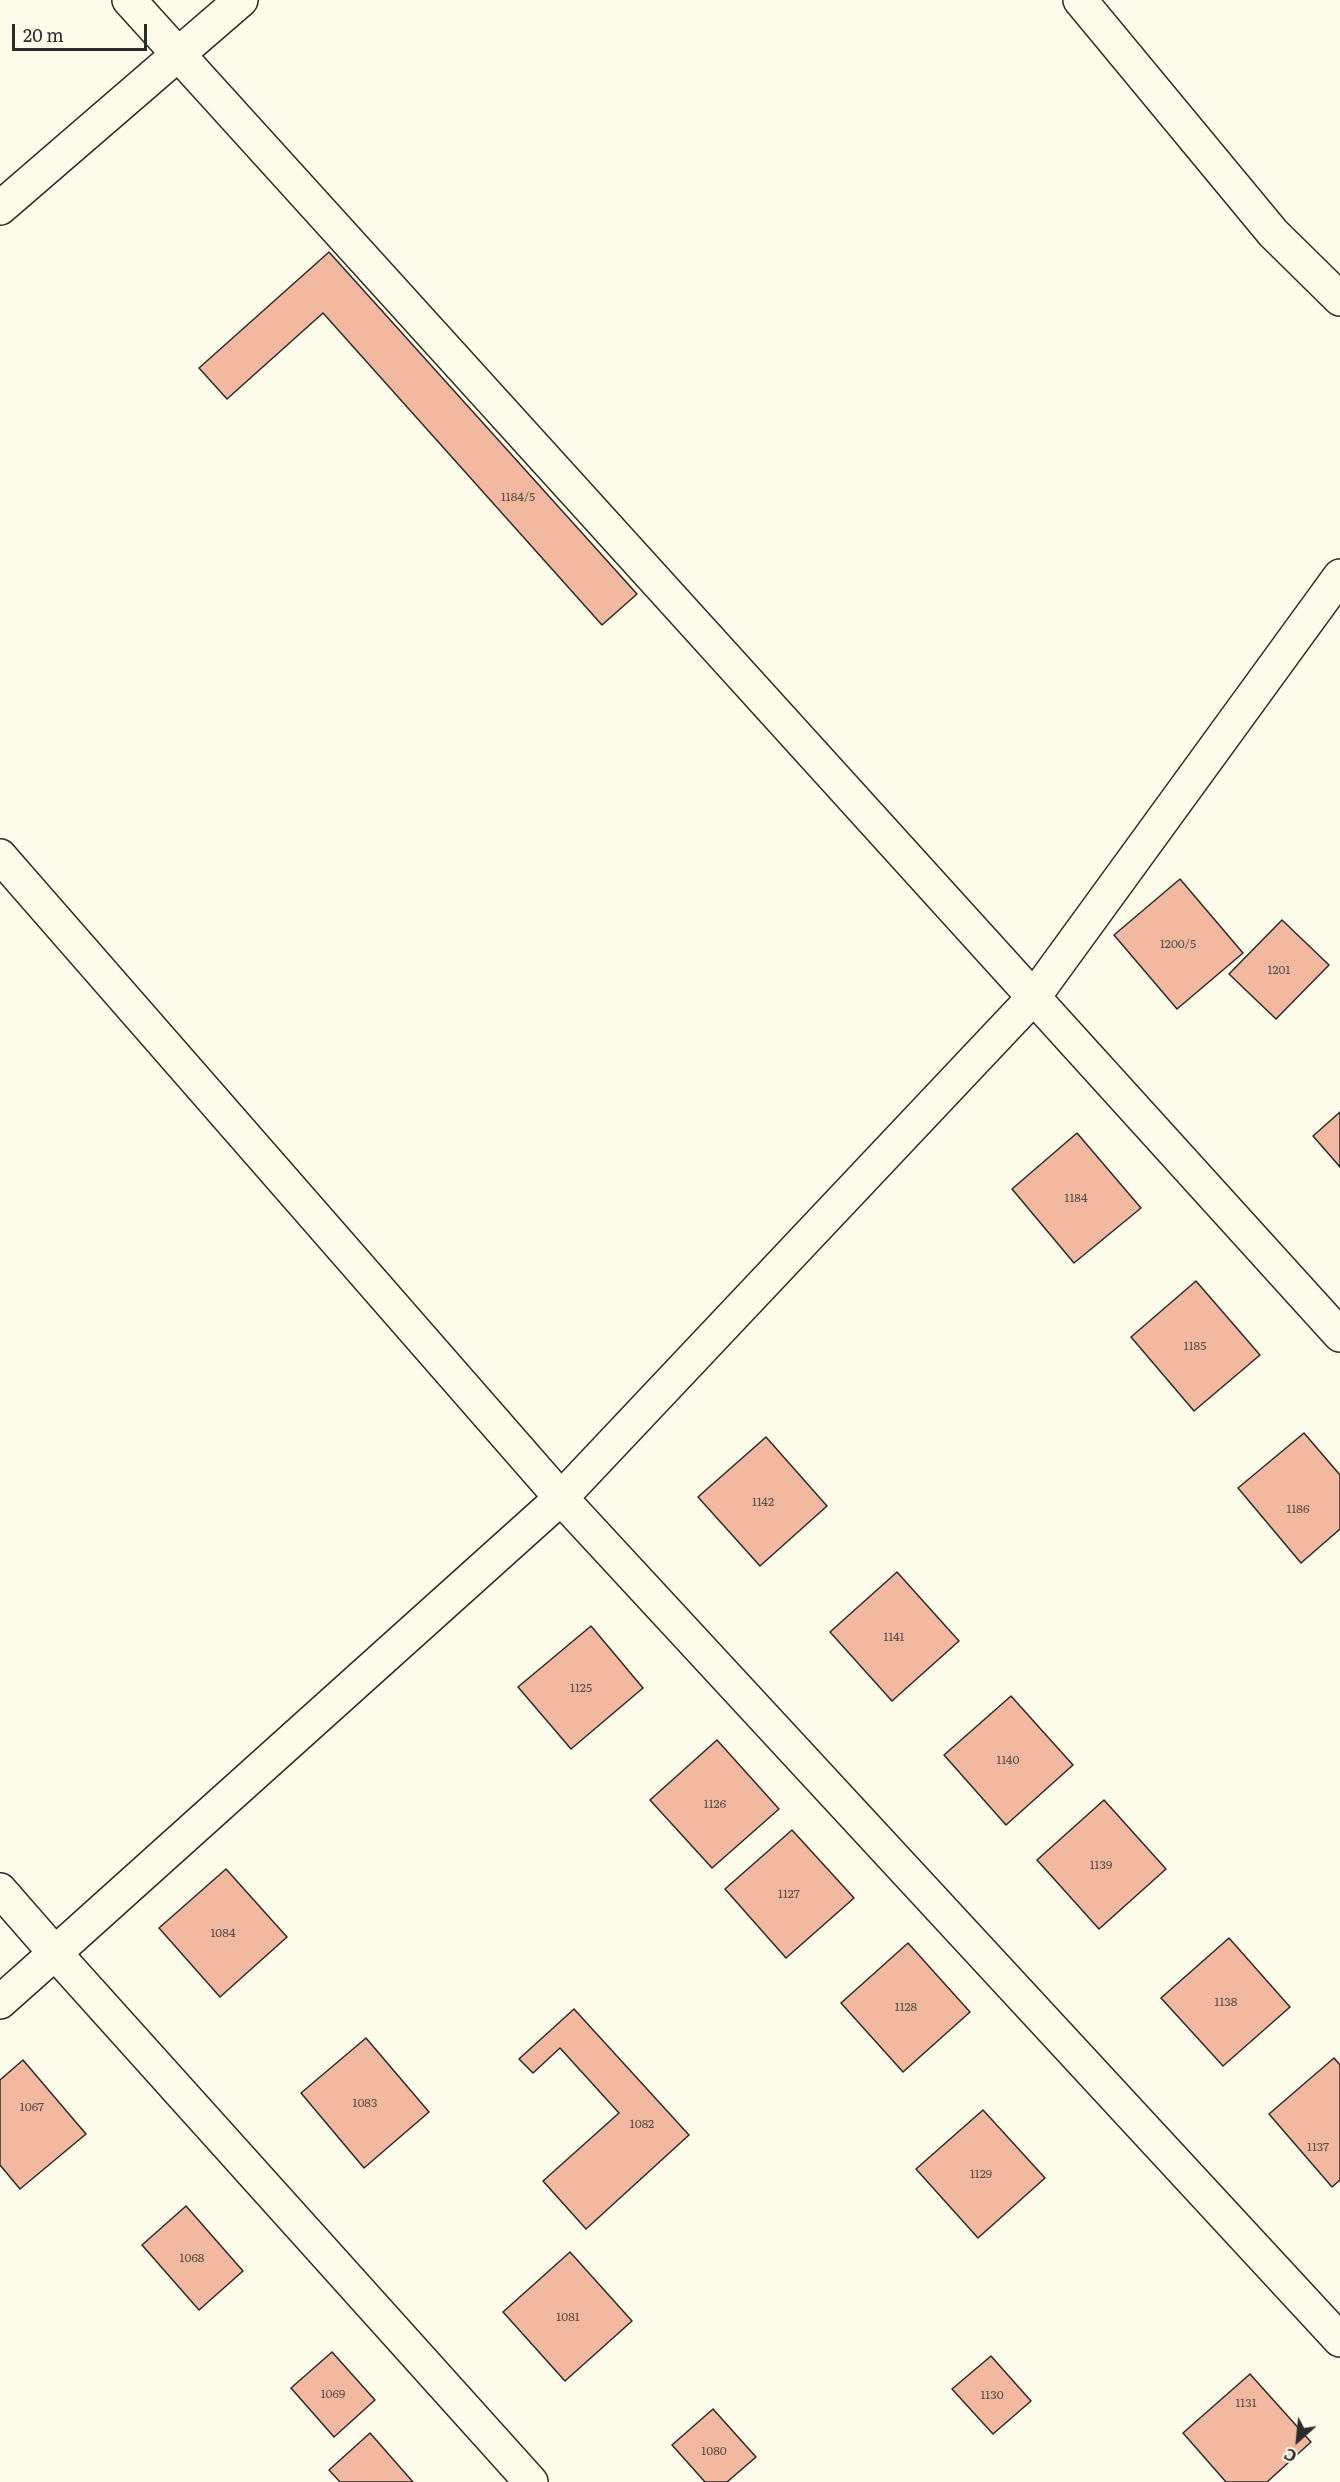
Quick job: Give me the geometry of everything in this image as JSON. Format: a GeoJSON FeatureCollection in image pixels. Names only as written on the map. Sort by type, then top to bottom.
{"type":"FeatureCollection","features":[{"type":"Feature","properties":{"kind":"street"},"geometry":{"type":"LineString","coordinates":[[129,0],[1340,1335]]}},
{"type":"Feature","properties":{"kind":"street"},"geometry":{"type":"LineString","coordinates":[[0,208],[241,0]]}},
{"type":"Feature","properties":{"kind":"street"},"geometry":{"type":"LineString","coordinates":[[1080,0],[1273,233],[1340,299]]}},
{"type":"Feature","properties":{"kind":"street"},"geometry":{"type":"LineString","coordinates":[[0,2002],[561,1498],[1033,998],[1340,576]]}},
{"type":"Feature","properties":{"kind":"street"},"geometry":{"type":"LineString","coordinates":[[0,856],[561,1498],[1340,2340]]}},
{"type":"Feature","properties":{"kind":"street"},"geometry":{"type":"LineString","coordinates":[[0,1890],[531,2482]]}},
{"type":"Feature","properties":{"kind":"building"},"geometry":{"type":"Polygon","coordinates":[[[329,252],[637,594],[602,625],[323,313],[227,399],[199,368],[329,252]]]}},
{"type":"Feature","properties":{"kind":"building"},"geometry":{"type":"Polygon","coordinates":[[[1180,879],[1243,953],[1177,1009],[1114,935],[1180,879]]]}},
{"type":"Feature","properties":{"kind":"building"},"geometry":{"type":"Polygon","coordinates":[[[1282,920],[1329,965],[1276,1019],[1229,974],[1282,920]]]}},
{"type":"Feature","properties":{"kind":"building"},"geometry":{"type":"Polygon","coordinates":[[[1340,1112],[1340,1167],[1313,1136],[1340,1112]]]}},
{"type":"Feature","properties":{"kind":"building"},"geometry":{"type":"Polygon","coordinates":[[[1077,1133],[1141,1208],[1074,1263],[1012,1189],[1077,1133]]]}},
{"type":"Feature","properties":{"kind":"building"},"geometry":{"type":"Polygon","coordinates":[[[1196,1281],[1260,1355],[1194,1411],[1131,1337],[1196,1281]]]}},
{"type":"Feature","properties":{"kind":"building"},"geometry":{"type":"Polygon","coordinates":[[[1304,1433],[1340,1475],[1340,1529],[1301,1563],[1238,1488],[1304,1433]]]}},
{"type":"Feature","properties":{"kind":"building"},"geometry":{"type":"Polygon","coordinates":[[[766,1437],[827,1506],[760,1566],[698,1497],[766,1437]]]}},
{"type":"Feature","properties":{"kind":"building"},"geometry":{"type":"Polygon","coordinates":[[[897,1572],[959,1641],[892,1701],[830,1632],[897,1572]]]}},
{"type":"Feature","properties":{"kind":"building"},"geometry":{"type":"Polygon","coordinates":[[[591,1626],[643,1688],[571,1749],[518,1687],[591,1626]]]}},
{"type":"Feature","properties":{"kind":"building"},"geometry":{"type":"Polygon","coordinates":[[[1011,1696],[1073,1765],[1006,1825],[944,1755],[1011,1696]]]}},
{"type":"Feature","properties":{"kind":"building"},"geometry":{"type":"Polygon","coordinates":[[[717,1740],[779,1809],[712,1868],[650,1800],[717,1740]]]}},
{"type":"Feature","properties":{"kind":"building"},"geometry":{"type":"Polygon","coordinates":[[[1104,1800],[1166,1869],[1099,1929],[1037,1860],[1104,1800]]]}},
{"type":"Feature","properties":{"kind":"building"},"geometry":{"type":"Polygon","coordinates":[[[792,1830],[854,1898],[786,1958],[725,1889],[792,1830]]]}},
{"type":"Feature","properties":{"kind":"building"},"geometry":{"type":"Polygon","coordinates":[[[226,1869],[287,1937],[220,1997],[159,1928],[226,1869]]]}},
{"type":"Feature","properties":{"kind":"building"},"geometry":{"type":"Polygon","coordinates":[[[1229,1938],[1290,2007],[1223,2066],[1161,1998],[1229,1938]]]}},
{"type":"Feature","properties":{"kind":"building"},"geometry":{"type":"Polygon","coordinates":[[[908,1943],[970,2012],[903,2072],[841,2003],[908,1943]]]}},
{"type":"Feature","properties":{"kind":"building"},"geometry":{"type":"Polygon","coordinates":[[[574,2009],[689,2135],[586,2229],[543,2181],[619,2113],[560,2048],[533,2073],[519,2059],[574,2009]]]}},
{"type":"Feature","properties":{"kind":"building"},"geometry":{"type":"Polygon","coordinates":[[[366,2038],[429,2112],[364,2168],[301,2093],[366,2038]]]}},
{"type":"Feature","properties":{"kind":"building"},"geometry":{"type":"Polygon","coordinates":[[[1334,2058],[1340,2065],[1340,2180],[1332,2187],[1269,2114],[1334,2058]]]}},
{"type":"Feature","properties":{"kind":"building"},"geometry":{"type":"Polygon","coordinates":[[[23,2060],[86,2134],[20,2189],[0,2165],[0,2080],[23,2060]]]}},
{"type":"Feature","properties":{"kind":"building"},"geometry":{"type":"Polygon","coordinates":[[[983,2110],[1045,2178],[978,2238],[916,2169],[983,2110]]]}},
{"type":"Feature","properties":{"kind":"building"},"geometry":{"type":"Polygon","coordinates":[[[186,2206],[243,2271],[199,2310],[142,2245],[186,2206]]]}},
{"type":"Feature","properties":{"kind":"building"},"geometry":{"type":"Polygon","coordinates":[[[570,2252],[632,2321],[565,2381],[503,2312],[570,2252]]]}},
{"type":"Feature","properties":{"kind":"building"},"geometry":{"type":"Polygon","coordinates":[[[332,2352],[375,2400],[334,2437],[291,2388],[332,2352]]]}},
{"type":"Feature","properties":{"kind":"building"},"geometry":{"type":"Polygon","coordinates":[[[991,2356],[1031,2401],[993,2434],[952,2389],[991,2356]]]}},
{"type":"Feature","properties":{"kind":"building"},"geometry":{"type":"Polygon","coordinates":[[[1250,2374],[1311,2442],[1267,2482],[1226,2482],[1183,2433],[1250,2374]]]}},
{"type":"Feature","properties":{"kind":"building"},"geometry":{"type":"Polygon","coordinates":[[[713,2409],[756,2457],[727,2482],[705,2482],[672,2445],[713,2409]]]}},
{"type":"Feature","properties":{"kind":"building"},"geometry":{"type":"Polygon","coordinates":[[[370,2433],[413,2482],[340,2482],[329,2470],[370,2433]]]}}]}
